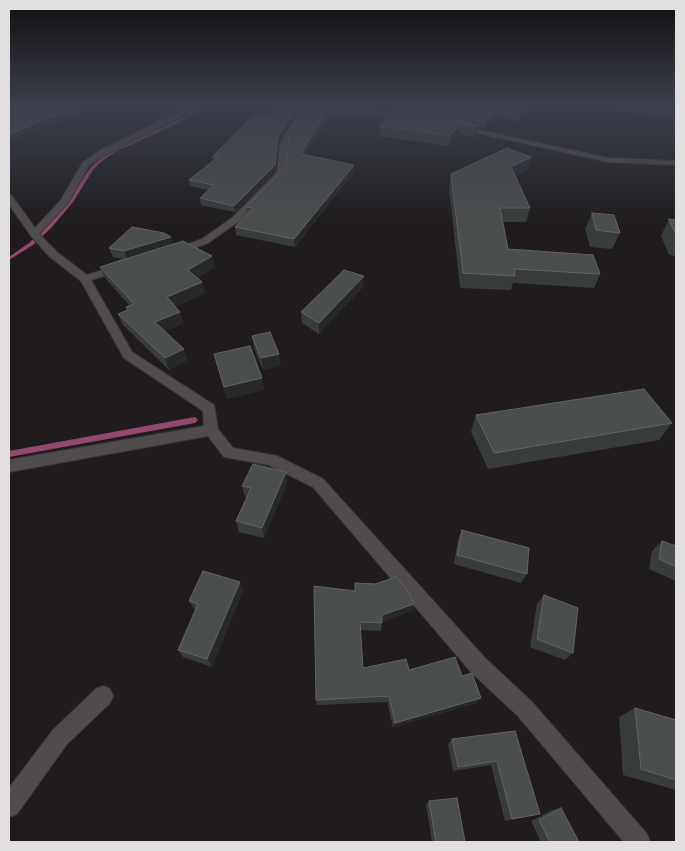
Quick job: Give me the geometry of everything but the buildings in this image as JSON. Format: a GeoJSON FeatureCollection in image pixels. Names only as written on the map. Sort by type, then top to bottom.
{"type":"FeatureCollection","features":[{"type":"Feature","properties":{"kind":"street"},"geometry":{"type":"LineString","coordinates":[[37,237],[65,201],[86,164],[117,146]]}},
{"type":"Feature","properties":{"kind":"street"},"geometry":{"type":"LineString","coordinates":[[168,254],[205,241],[235,220],[281,172],[284,146]]}},
{"type":"Feature","properties":{"kind":"street"},"geometry":{"type":"LineString","coordinates":[[545,146],[610,160],[676,163]]}},
{"type":"Feature","properties":{"kind":"street"},"geometry":{"type":"LineString","coordinates":[[9,198],[37,237],[54,255],[85,279],[128,355],[208,409],[210,430],[229,453],[272,460],[318,483],[478,665],[525,709],[639,842]]}},
{"type":"Feature","properties":{"kind":"street"},"geometry":{"type":"LineString","coordinates":[[85,279],[132,264]]}},
{"type":"Feature","properties":{"kind":"street"},"geometry":{"type":"LineString","coordinates":[[9,466],[210,430]]}},
{"type":"Feature","properties":{"kind":"street"},"geometry":{"type":"LineString","coordinates":[[9,806],[60,737],[103,696]]}},
{"type":"Feature","properties":{"kind":"waterway"},"geometry":{"type":"LineString","coordinates":[[9,259],[31,244],[50,226],[71,201],[91,169],[114,151],[125,146]]}},
{"type":"Feature","properties":{"kind":"waterway"},"geometry":{"type":"LineString","coordinates":[[9,454],[195,420]]}}]}
